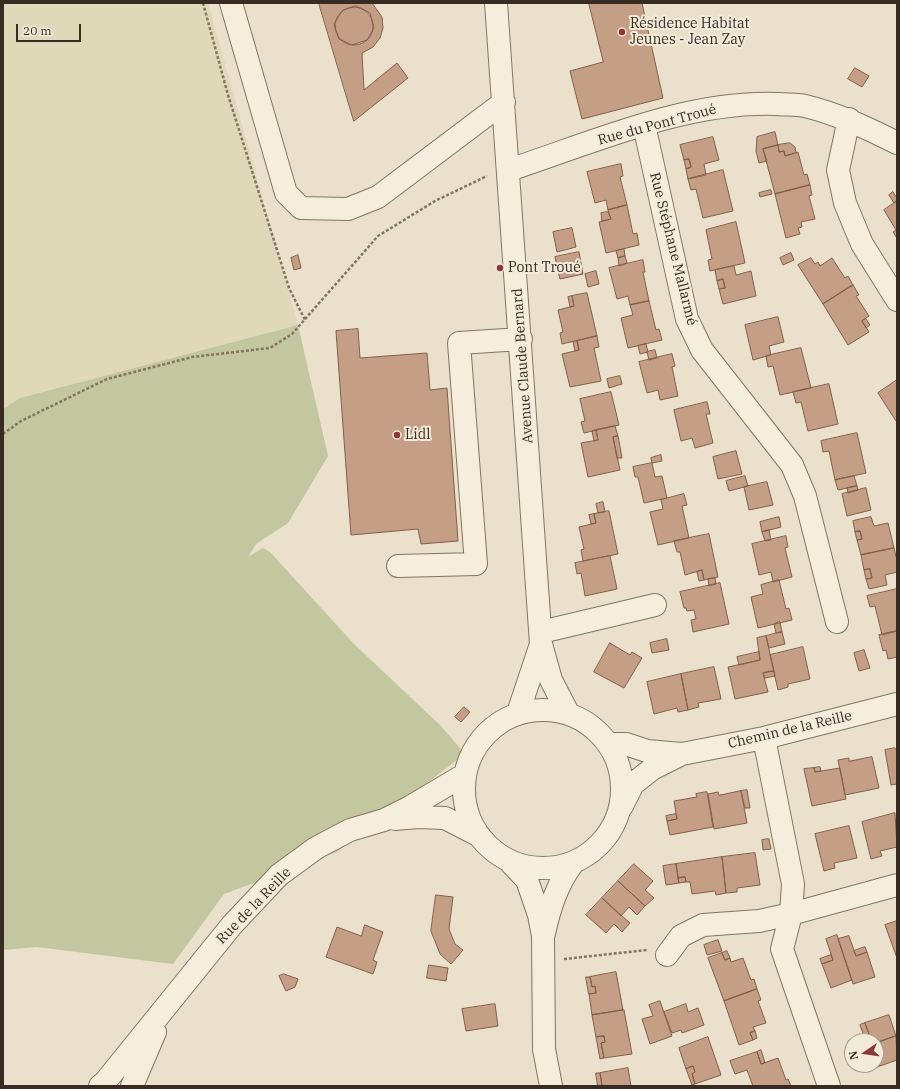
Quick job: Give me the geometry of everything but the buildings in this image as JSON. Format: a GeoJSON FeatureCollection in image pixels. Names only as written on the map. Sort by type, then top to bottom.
{"type":"FeatureCollection","features":[{"type":"Feature","properties":{"kind":"street"},"geometry":{"type":"LineString","coordinates":[[231,3],[286,193],[301,208],[348,208],[378,197],[504,102]]}},
{"type":"Feature","properties":{"kind":"street","name":"Avenue Claude Bernard"},"geometry":{"type":"LineString","coordinates":[[496,3],[541,638],[551,680],[568,713]]}},
{"type":"Feature","properties":{"kind":"street","name":"Rue du Pont Troué"},"geometry":{"type":"LineString","coordinates":[[509,170],[644,125],[708,109],[756,103],[804,106],[849,119],[897,144]]}},
{"type":"Feature","properties":{"kind":"street"},"geometry":{"type":"LineString","coordinates":[[849,119],[838,170],[845,203],[862,244],[897,300]]}},
{"type":"Feature","properties":{"kind":"street","name":"Rue Stéphane Mallarmé"},"geometry":{"type":"LineString","coordinates":[[644,125],[687,319],[702,350],[792,465],[805,496],[837,622]]}},
{"type":"Feature","properties":{"kind":"street"},"geometry":{"type":"LineString","coordinates":[[398,566],[476,564],[459,343],[521,339]]}},
{"type":"Feature","properties":{"kind":"street"},"geometry":{"type":"LineString","coordinates":[[541,638],[655,605]]}},
{"type":"Feature","properties":{"kind":"street","name":"Avenue Claude Bernard"},"geometry":{"type":"LineString","coordinates":[[518,713],[541,638]]}},
{"type":"Feature","properties":{"kind":"street","name":"Chemin de la Reille"},"geometry":{"type":"LineString","coordinates":[[620,809],[633,784],[652,769],[682,754],[764,738],[897,704]]}},
{"type":"Feature","properties":{"kind":"street"},"geometry":{"type":"LineString","coordinates":[[511,863],[531,869],[553,869],[573,863],[590,854],[603,842],[613,826],[620,809],[622,786],[620,771],[608,744],[597,731],[583,720],[568,713],[543,709],[518,713],[498,723],[482,737],[471,755],[464,775],[463,796],[467,816],[476,834],[492,851],[511,863],[527,880],[539,915],[543,936],[544,961],[544,1049],[551,1086]]}},
{"type":"Feature","properties":{"kind":"street"},"geometry":{"type":"LineString","coordinates":[[764,738],[793,884],[791,914],[782,949],[829,1086]]}},
{"type":"Feature","properties":{"kind":"street","name":"Chemin de la Reille"},"geometry":{"type":"LineString","coordinates":[[608,744],[626,744],[646,751],[682,754]]}},
{"type":"Feature","properties":{"kind":"street","name":"Rue de la Reille"},"geometry":{"type":"LineString","coordinates":[[100,1086],[105,1082],[232,926],[279,875],[316,848],[350,830],[384,820],[410,807],[464,775]]}},
{"type":"Feature","properties":{"kind":"street","name":"Rue de la Reille"},"geometry":{"type":"LineString","coordinates":[[384,820],[418,817],[445,818],[476,834]]}},
{"type":"Feature","properties":{"kind":"street"},"geometry":{"type":"LineString","coordinates":[[543,936],[550,909],[562,878],[573,863]]}},
{"type":"Feature","properties":{"kind":"street"},"geometry":{"type":"LineString","coordinates":[[666,955],[681,936],[703,925],[759,921],[791,914],[897,885]]}},
{"type":"Feature","properties":{"kind":"street","name":"Rue de la Reille"},"geometry":{"type":"LineString","coordinates":[[132,1086],[166,1007]]}},
{"type":"Feature","properties":{"kind":"path"},"geometry":{"type":"LineString","coordinates":[[203,3],[228,95],[289,288],[305,320]]}},
{"type":"Feature","properties":{"kind":"path"},"geometry":{"type":"LineString","coordinates":[[3,434],[21,421],[107,379],[192,357],[270,348],[292,334],[378,236],[435,200],[481,178],[509,170]]}},
{"type":"Feature","properties":{"kind":"path"},"geometry":{"type":"LineString","coordinates":[[544,961],[646,950],[666,955]]}},
{"type":"Feature","properties":{"kind":"shaded area"},"geometry":{"type":"Polygon","coordinates":[[[3,3],[208,3],[298,325],[20,398],[3,409],[3,3]]]}},
{"type":"Feature","properties":{"kind":"green space"},"geometry":{"type":"Polygon","coordinates":[[[298,325],[328,456],[288,523],[256,544],[248,557],[263,548],[270,552],[354,644],[441,726],[465,754],[337,852],[224,894],[173,964],[37,947],[3,950],[3,409],[20,398],[298,325]]]}},
{"type":"Feature","properties":{"kind":"place","name":"Résidence Habitat Jeunes - Jean Zay"},"geometry":{"type":"Point","coordinates":[622,32]}},
{"type":"Feature","properties":{"kind":"place","name":"Pont Troué"},"geometry":{"type":"Point","coordinates":[500,268]}},
{"type":"Feature","properties":{"kind":"place","name":"Lidl"},"geometry":{"type":"Point","coordinates":[397,435]}}]}
